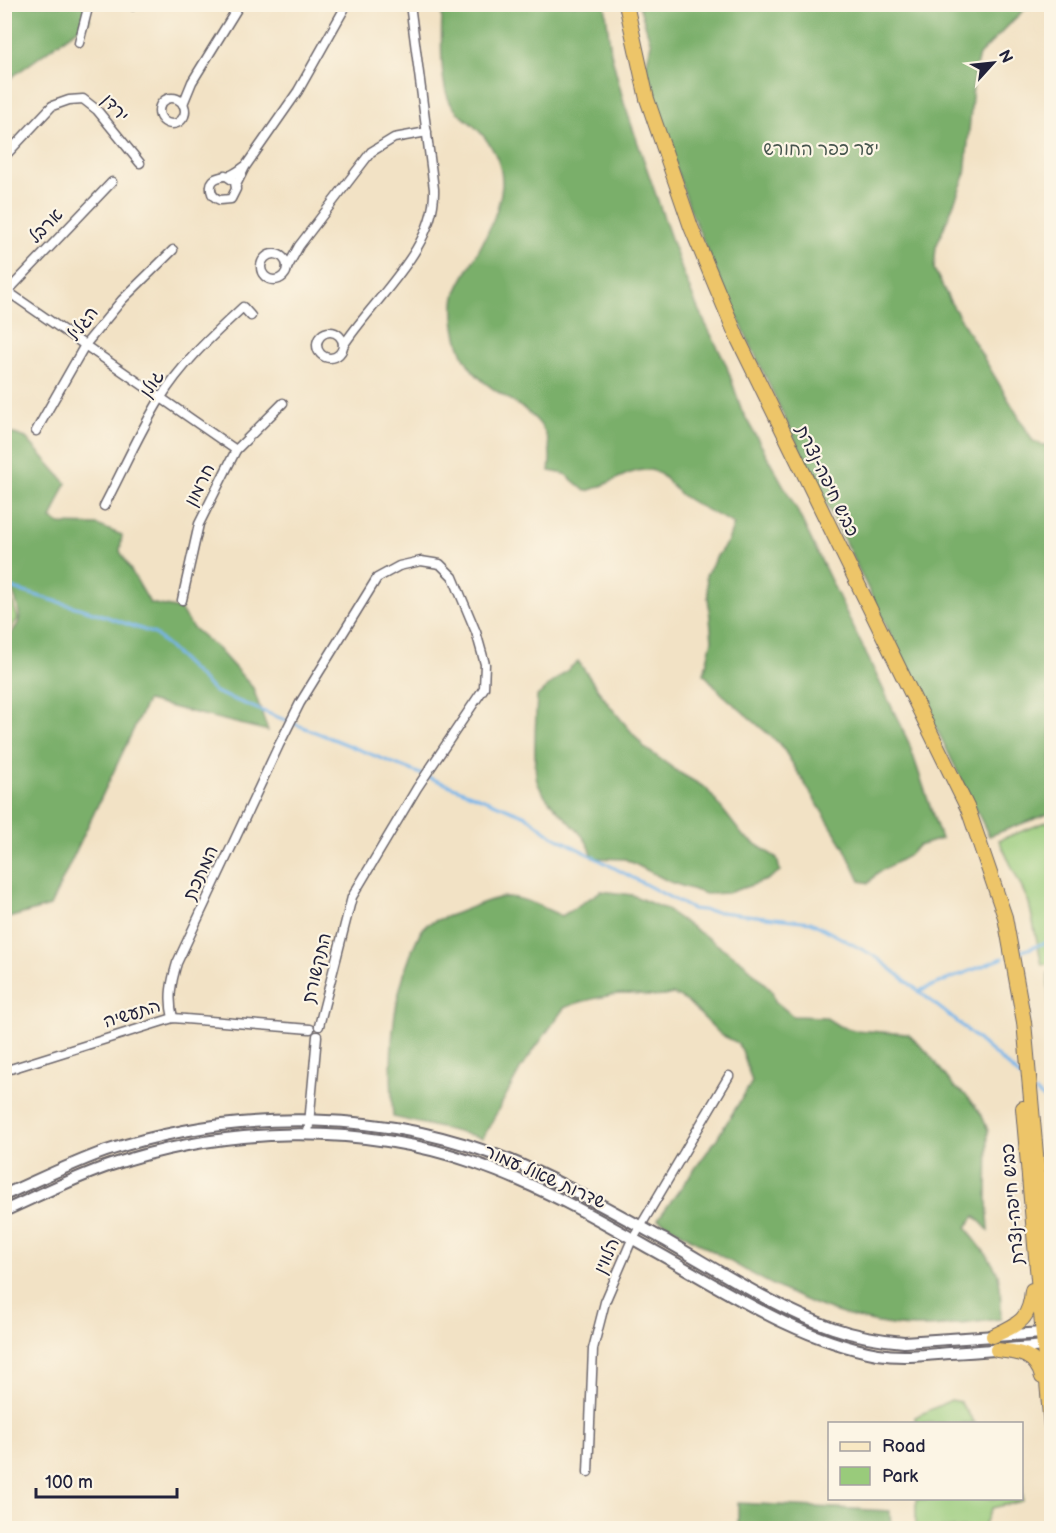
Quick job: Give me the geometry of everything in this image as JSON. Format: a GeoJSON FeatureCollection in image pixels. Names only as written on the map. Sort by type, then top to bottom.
{"type":"FeatureCollection","features":[{"type":"Feature","properties":{"kind":"highway","name":"כביש חיפה-נצרת"},"geometry":{"type":"LineString","coordinates":[[626,4],[647,99],[691,227],[737,337],[968,809],[1005,917],[1024,1023],[1040,1180],[1048,1337],[1048,1400],[1052,1439]]}},
{"type":"Feature","properties":{"kind":"highway","name":"כביש חיפה-נצרת"},"geometry":{"type":"LineString","coordinates":[[1040,1180],[1035,1246],[1048,1337]]}},
{"type":"Feature","properties":{"kind":"highway"},"geometry":{"type":"LineString","coordinates":[[1035,1246],[1031,1307],[1025,1318],[995,1343],[1035,1361],[1040,1368],[1048,1400]]}},
{"type":"Feature","properties":{"kind":"street"},"geometry":{"type":"LineString","coordinates":[[79,43],[89,4]]}},
{"type":"Feature","properties":{"kind":"street"},"geometry":{"type":"LineString","coordinates":[[192,82],[178,94],[164,101],[159,110],[160,117],[165,122],[172,124],[179,122],[184,116],[183,104],[192,82],[240,4]]}},
{"type":"Feature","properties":{"kind":"street"},"geometry":{"type":"LineString","coordinates":[[358,322],[344,331],[328,332],[322,335],[318,341],[319,351],[327,357],[334,357],[340,353],[358,322],[414,253],[428,228],[435,199],[410,4]]}},
{"type":"Feature","properties":{"kind":"street"},"geometry":{"type":"LineString","coordinates":[[245,167],[238,172],[219,176],[213,180],[211,187],[214,197],[224,201],[231,199],[236,193],[236,185],[245,167],[298,91],[345,6]]}},
{"type":"Feature","properties":{"kind":"street"},"geometry":{"type":"LineString","coordinates":[[170,98],[178,99],[183,104]]}},
{"type":"Feature","properties":{"kind":"street","name":"ירדן"},"geometry":{"type":"LineString","coordinates":[[4,157],[52,106],[69,100],[83,99],[97,110],[140,163]]}},
{"type":"Feature","properties":{"kind":"street"},"geometry":{"type":"LineString","coordinates":[[298,246],[278,255],[269,255],[263,260],[261,266],[264,276],[270,280],[278,280],[284,275],[298,246],[371,152],[394,138],[427,132]]}},
{"type":"Feature","properties":{"kind":"street"},"geometry":{"type":"LineString","coordinates":[[225,175],[236,185]]}},
{"type":"Feature","properties":{"kind":"street","name":"ארבל"},"geometry":{"type":"LineString","coordinates":[[5,291],[112,182]]}},
{"type":"Feature","properties":{"kind":"street","name":"הגליל"},"geometry":{"type":"LineString","coordinates":[[36,431],[86,345],[122,300],[173,250]]}},
{"type":"Feature","properties":{"kind":"street"},"geometry":{"type":"LineString","coordinates":[[278,255],[285,261],[287,268]]}},
{"type":"Feature","properties":{"kind":"street"},"geometry":{"type":"LineString","coordinates":[[5,291],[236,450]]}},
{"type":"Feature","properties":{"kind":"street","name":"גולן"},"geometry":{"type":"LineString","coordinates":[[104,506],[160,398],[206,342],[243,307],[251,316]]}},
{"type":"Feature","properties":{"kind":"street"},"geometry":{"type":"LineString","coordinates":[[336,333],[343,346]]}},
{"type":"Feature","properties":{"kind":"street","name":"חרמון"},"geometry":{"type":"LineString","coordinates":[[182,600],[199,524],[236,450],[283,403]]}},
{"type":"Feature","properties":{"kind":"street","name":"המתכת"},"geometry":{"type":"LineString","coordinates":[[173,1018],[170,986],[177,963],[300,703],[377,578],[399,566],[421,561],[440,564],[453,577],[476,632],[485,664],[484,688],[411,798],[352,897],[346,917]]}},
{"type":"Feature","properties":{"kind":"street","name":"התקשורת"},"geometry":{"type":"LineString","coordinates":[[308,1135],[315,1030],[346,917]]}},
{"type":"Feature","properties":{"kind":"street","name":"התעשיה"},"geometry":{"type":"LineString","coordinates":[[4,1071],[173,1018],[315,1030]]}},
{"type":"Feature","properties":{"kind":"street","name":"הלווין"},"geometry":{"type":"LineString","coordinates":[[588,1472],[593,1349],[605,1302],[640,1226],[729,1076]]}},
{"type":"Feature","properties":{"kind":"street","name":"שדרות שאול עמור"},"geometry":{"type":"LineString","coordinates":[[4,1195],[105,1152],[169,1134],[242,1123],[308,1121],[362,1124],[405,1130],[442,1138],[521,1165],[640,1226],[779,1304],[834,1328],[882,1340],[995,1343]]}},
{"type":"Feature","properties":{"kind":"street","name":"שדרות שאול עמור"},"geometry":{"type":"LineString","coordinates":[[4,1210],[110,1165],[172,1148],[243,1137],[308,1135],[361,1138],[402,1144],[472,1162],[515,1179],[598,1219],[772,1316],[829,1342],[904,1357],[1048,1337]]}},
{"type":"Feature","properties":{"kind":"green space"},"geometry":{"type":"Polygon","coordinates":[[[5,5],[84,5],[90,20],[5,82],[5,5]]]}},
{"type":"Feature","properties":{"kind":"green space"},"geometry":{"type":"Polygon","coordinates":[[[442,5],[605,5],[611,53],[624,103],[682,270],[698,309],[726,364],[742,411],[796,508],[909,743],[941,839],[918,846],[908,856],[877,873],[869,883],[860,881],[844,847],[781,745],[722,694],[704,674],[712,640],[706,575],[728,541],[734,524],[686,498],[657,472],[647,470],[631,473],[585,491],[565,474],[549,471],[549,447],[543,429],[531,415],[484,382],[470,367],[460,347],[454,320],[456,293],[492,222],[499,204],[502,176],[498,160],[490,145],[480,132],[456,110],[447,94],[442,70],[442,5]]]}},
{"type":"Feature","properties":{"kind":"green space","name":"יער כפר החורש"},"geometry":{"type":"Polygon","coordinates":[[[639,5],[1029,5],[979,55],[974,75],[965,176],[936,247],[934,269],[951,303],[1033,441],[1042,445],[1051,445],[1051,813],[989,836],[788,425],[691,212],[667,142],[646,67],[651,44],[639,5]]]}},
{"type":"Feature","properties":{"kind":"green space"},"geometry":{"type":"Polygon","coordinates":[[[5,431],[26,438],[66,483],[51,519],[60,524],[97,525],[122,535],[120,551],[150,603],[180,609],[192,627],[218,649],[253,688],[268,731],[147,701],[50,906],[5,919],[5,641],[17,626],[19,612],[5,576],[5,431]]]}},
{"type":"Feature","properties":{"kind":"green space"},"geometry":{"type":"Polygon","coordinates":[[[4,579],[18,619],[5,634],[4,579]]]}},
{"type":"Feature","properties":{"kind":"green space"},"geometry":{"type":"Polygon","coordinates":[[[578,661],[609,705],[645,748],[706,788],[743,836],[777,858],[780,871],[767,880],[728,893],[706,894],[670,882],[625,859],[593,858],[584,839],[544,794],[538,784],[535,767],[537,696],[578,661]]]}},
{"type":"Feature","properties":{"kind":"green space"},"geometry":{"type":"Polygon","coordinates":[[[1051,820],[1051,963],[1042,965],[1029,903],[999,840],[1051,820]]]}},
{"type":"Feature","properties":{"kind":"green space"},"geometry":{"type":"Polygon","coordinates":[[[601,891],[632,895],[665,909],[743,962],[772,991],[775,1001],[793,1016],[825,1017],[839,1026],[854,1030],[908,1034],[928,1053],[954,1087],[967,1096],[981,1114],[988,1130],[989,1231],[975,1216],[966,1227],[992,1262],[998,1275],[1001,1319],[947,1326],[914,1327],[879,1323],[845,1315],[780,1289],[658,1219],[716,1140],[752,1082],[742,1050],[736,1042],[721,1035],[688,1002],[673,994],[667,996],[615,995],[584,1001],[564,1008],[521,1068],[483,1138],[393,1117],[391,1054],[395,1012],[405,971],[416,940],[425,926],[505,897],[527,901],[562,916],[601,891]]]}},
{"type":"Feature","properties":{"kind":"green space"},"geometry":{"type":"Polygon","coordinates":[[[1052,971],[1051,1085],[1048,972],[1052,971]]]}},
{"type":"Feature","properties":{"kind":"green space"},"geometry":{"type":"Polygon","coordinates":[[[951,1400],[960,1402],[974,1422],[915,1422],[915,1417],[951,1400]]]}},
{"type":"Feature","properties":{"kind":"green space"},"geometry":{"type":"Polygon","coordinates":[[[916,1500],[1023,1500],[992,1508],[983,1528],[916,1528],[916,1500]]]}},
{"type":"Feature","properties":{"kind":"green space"},"geometry":{"type":"Polygon","coordinates":[[[738,1503],[890,1511],[891,1528],[738,1528],[738,1503]]]}},
{"type":"Feature","properties":{"kind":"waterway"},"geometry":{"type":"LineString","coordinates":[[4,586],[96,613],[155,634],[215,692],[526,816],[550,834],[692,909],[811,922],[876,957],[960,1024],[1024,1080]]}},
{"type":"Feature","properties":{"kind":"waterway"},"geometry":{"type":"LineString","coordinates":[[1020,952],[1052,940]]}},
{"type":"Feature","properties":{"kind":"waterway"},"geometry":{"type":"LineString","coordinates":[[919,991],[1003,958]]}},
{"type":"Feature","properties":{"kind":"waterway"},"geometry":{"type":"LineString","coordinates":[[1036,1092],[1052,1106]]}}]}
